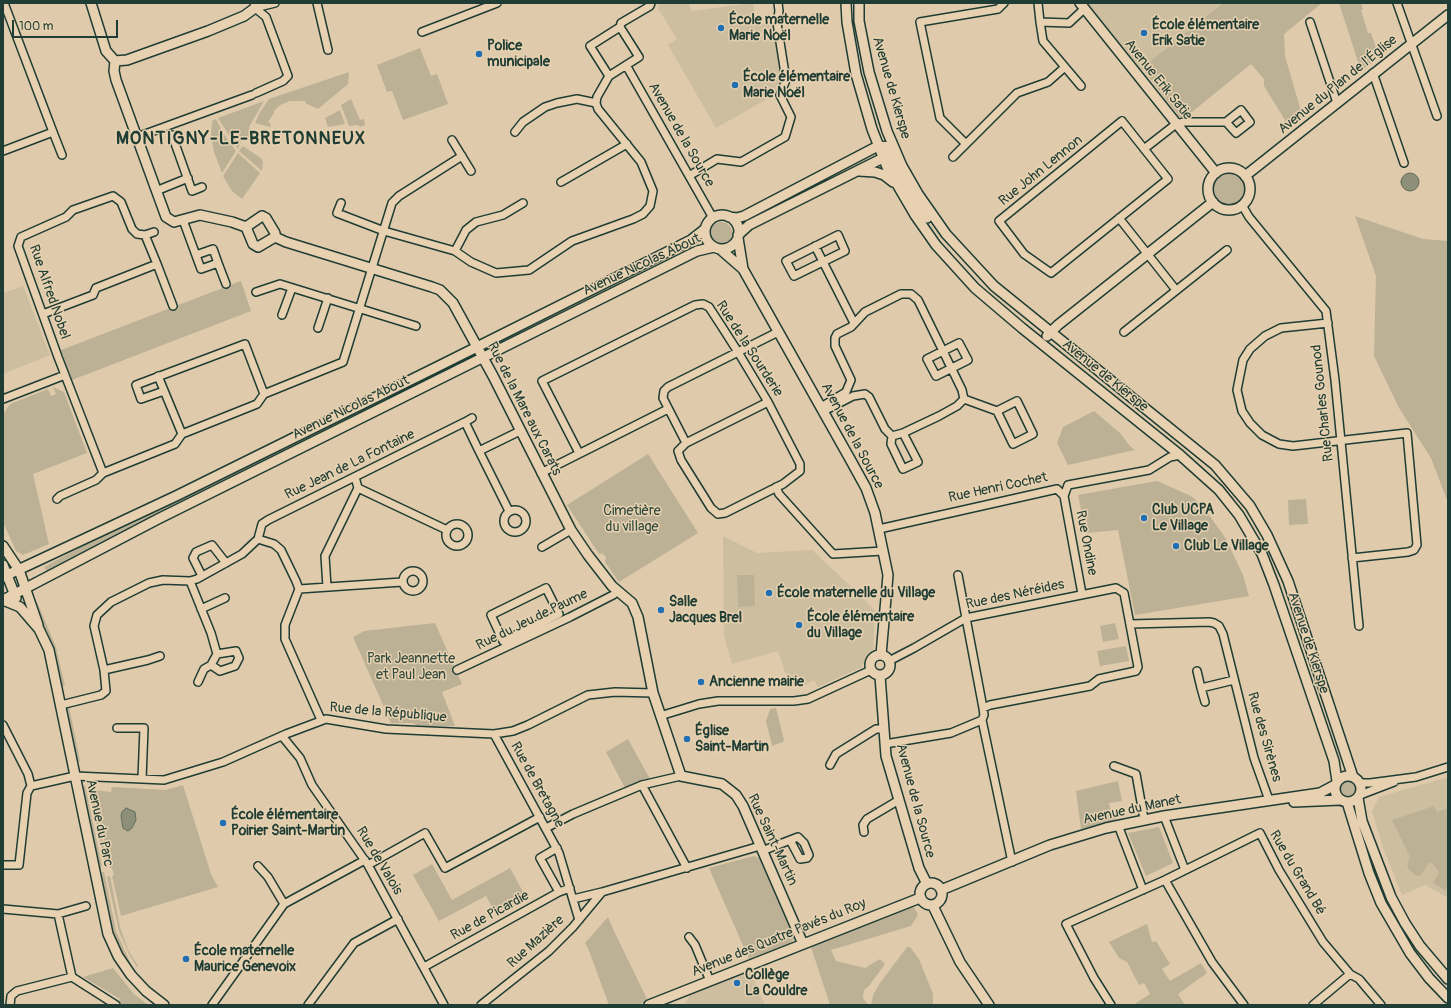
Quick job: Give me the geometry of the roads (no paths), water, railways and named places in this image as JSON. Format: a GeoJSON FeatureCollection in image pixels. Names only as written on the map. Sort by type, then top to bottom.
{"type":"FeatureCollection","features":[{"type":"Feature","properties":{"kind":"street"},"geometry":{"type":"LineString","coordinates":[[4,3],[5,13],[62,155]]}},
{"type":"Feature","properties":{"kind":"street"},"geometry":{"type":"LineString","coordinates":[[91,3],[106,51],[115,61],[114,72],[116,80],[166,217],[174,222],[200,215],[232,222],[246,227],[253,244],[258,247],[275,237],[275,233],[266,218],[262,216],[246,227]]}},
{"type":"Feature","properties":{"kind":"street"},"geometry":{"type":"LineString","coordinates":[[115,61],[127,60],[180,41],[244,16],[256,6],[275,3]]}},
{"type":"Feature","properties":{"kind":"street"},"geometry":{"type":"LineString","coordinates":[[317,3],[328,50]]}},
{"type":"Feature","properties":{"kind":"street"},"geometry":{"type":"LineString","coordinates":[[422,32],[497,3]]}},
{"type":"Feature","properties":{"kind":"street"},"geometry":{"type":"LineString","coordinates":[[609,76],[590,46],[620,27],[621,23],[650,6],[651,3]]}},
{"type":"Feature","properties":{"kind":"street"},"geometry":{"type":"LineString","coordinates":[[689,176],[717,159],[741,162],[785,137],[791,117],[780,95],[786,80],[777,23],[779,10],[778,3]]}},
{"type":"Feature","properties":{"kind":"street","name":"Avenue de Kierspe"},"geometry":{"type":"LineString","coordinates":[[846,3],[846,22],[856,74],[878,146],[888,153],[905,186],[931,224],[946,234],[994,286],[1214,465],[1250,506],[1268,534],[1288,581],[1356,780]]}},
{"type":"Feature","properties":{"kind":"street","name":"Avenue de Kierspe"},"geometry":{"type":"LineString","coordinates":[[859,3],[859,21],[888,153],[897,185],[915,215],[936,245],[975,288],[1180,455],[1223,495],[1239,515],[1262,554],[1274,585],[1334,761],[1336,783]]}},
{"type":"Feature","properties":{"kind":"street"},"geometry":{"type":"LineString","coordinates":[[966,144],[940,118],[920,22],[998,9],[1004,3]]}},
{"type":"Feature","properties":{"kind":"street"},"geometry":{"type":"LineString","coordinates":[[1038,3],[1043,41],[1082,86]]}},
{"type":"Feature","properties":{"kind":"street"},"geometry":{"type":"LineString","coordinates":[[1398,3],[1437,116]]}},
{"type":"Feature","properties":{"kind":"street"},"geometry":{"type":"LineString","coordinates":[[138,141],[254,94],[283,81],[288,76],[266,17],[256,6]]}},
{"type":"Feature","properties":{"kind":"street"},"geometry":{"type":"LineString","coordinates":[[1040,22],[1069,22],[1082,6]]}},
{"type":"Feature","properties":{"kind":"street","name":"Avenue Erik Satie"},"geometry":{"type":"LineString","coordinates":[[1082,6],[1216,173]]}},
{"type":"Feature","properties":{"kind":"street","name":"Avenue du Plan de l'Église"},"geometry":{"type":"LineString","coordinates":[[1245,176],[1448,15]]}},
{"type":"Feature","properties":{"kind":"street"},"geometry":{"type":"LineString","coordinates":[[1310,22],[1337,103]]}},
{"type":"Feature","properties":{"kind":"street"},"geometry":{"type":"LineString","coordinates":[[341,203],[337,213],[384,231],[455,251],[471,262],[496,273],[529,270],[572,241],[642,214],[650,206],[653,190],[641,162],[598,109],[596,103],[609,76],[639,57],[620,27]]}},
{"type":"Feature","properties":{"kind":"street","name":"Avenue de la Source"},"geometry":{"type":"LineString","coordinates":[[626,65],[713,218]]}},
{"type":"Feature","properties":{"kind":"street"},"geometry":{"type":"LineString","coordinates":[[953,157],[1017,93],[1048,82],[1065,67]]}},
{"type":"Feature","properties":{"kind":"street"},"geometry":{"type":"LineString","coordinates":[[1373,74],[1404,163]]}},
{"type":"Feature","properties":{"kind":"street"},"geometry":{"type":"LineString","coordinates":[[515,132],[523,122],[545,107],[577,99],[596,103]]}},
{"type":"Feature","properties":{"kind":"street","name":"Rue John Lennon"},"geometry":{"type":"LineString","coordinates":[[1122,122],[1168,179],[1119,218],[1051,273],[1024,254],[999,221],[1122,122]]}},
{"type":"Feature","properties":{"kind":"street"},"geometry":{"type":"LineString","coordinates":[[1144,149],[1176,124],[1184,122],[1226,122]]}},
{"type":"Feature","properties":{"kind":"street"},"geometry":{"type":"LineString","coordinates":[[3,151],[53,132]]}},
{"type":"Feature","properties":{"kind":"street"},"geometry":{"type":"LineString","coordinates":[[172,135],[192,191],[202,187]]}},
{"type":"Feature","properties":{"kind":"street"},"geometry":{"type":"LineString","coordinates":[[452,140],[471,171]]}},
{"type":"Feature","properties":{"kind":"street"},"geometry":{"type":"LineString","coordinates":[[561,182],[626,144]]}},
{"type":"Feature","properties":{"kind":"street"},"geometry":{"type":"LineString","coordinates":[[878,146],[888,153]]}},
{"type":"Feature","properties":{"kind":"street","name":"Avenue Nicolas About"},"geometry":{"type":"LineString","coordinates":[[5,576],[176,496],[691,240],[705,229],[708,222],[713,218],[723,215],[737,218],[744,216],[878,146]]}},
{"type":"Feature","properties":{"kind":"street","name":"Avenue Nicolas About"},"geometry":{"type":"LineString","coordinates":[[3,600],[158,519],[697,251],[731,246],[749,225],[858,171],[888,153]]}},
{"type":"Feature","properties":{"kind":"street"},"geometry":{"type":"LineString","coordinates":[[57,499],[60,496],[96,480],[103,473],[175,444],[182,434],[257,404],[264,394],[343,362],[392,203],[398,196],[462,156]]}},
{"type":"Feature","properties":{"kind":"street"},"geometry":{"type":"LineString","coordinates":[[1227,168],[1234,169],[1245,176],[1250,188],[1249,194],[1242,206],[1230,210],[1224,209],[1213,202],[1208,190],[1211,178],[1216,173],[1227,168]]}},
{"type":"Feature","properties":{"kind":"street"},"geometry":{"type":"LineString","coordinates":[[858,171],[879,173],[897,185]]}},
{"type":"Feature","properties":{"kind":"street"},"geometry":{"type":"LineString","coordinates":[[156,191],[188,178]]}},
{"type":"Feature","properties":{"kind":"street","name":"Rue Alfred Nobel"},"geometry":{"type":"LineString","coordinates":[[103,473],[65,375],[18,246],[21,237],[66,217],[73,210],[113,196],[120,202],[132,229],[137,234],[145,235]]}},
{"type":"Feature","properties":{"kind":"street"},"geometry":{"type":"LineString","coordinates":[[1042,343],[1050,332],[1213,202]]}},
{"type":"Feature","properties":{"kind":"street"},"geometry":{"type":"LineString","coordinates":[[455,251],[466,230],[476,222],[503,214],[523,203]]}},
{"type":"Feature","properties":{"kind":"street","name":"Rue Charles Gounod"},"geometry":{"type":"LineString","coordinates":[[1242,206],[1254,223],[1326,311],[1359,626]]}},
{"type":"Feature","properties":{"kind":"street"},"geometry":{"type":"LineString","coordinates":[[729,217],[737,224],[738,236]]}},
{"type":"Feature","properties":{"kind":"street"},"geometry":{"type":"LineString","coordinates":[[1119,218],[1176,290]]}},
{"type":"Feature","properties":{"kind":"street"},"geometry":{"type":"LineString","coordinates":[[183,220],[201,269],[218,263]]}},
{"type":"Feature","properties":{"kind":"street","name":"Avenue Nicolas About"},"geometry":{"type":"LineString","coordinates":[[705,229],[707,239],[717,248]]}},
{"type":"Feature","properties":{"kind":"street"},"geometry":{"type":"LineString","coordinates":[[154,232],[145,235],[173,306]]}},
{"type":"Feature","properties":{"kind":"street"},"geometry":{"type":"LineString","coordinates":[[838,235],[845,251],[823,262],[794,276],[786,261],[838,235]]}},
{"type":"Feature","properties":{"kind":"street","name":"Avenue de la Source"},"geometry":{"type":"LineString","coordinates":[[738,236],[743,269],[866,488],[879,529],[888,575],[881,655]]}},
{"type":"Feature","properties":{"kind":"street","name":"Rue de la Mare aux Carats"},"geometry":{"type":"LineString","coordinates":[[275,237],[286,242],[440,290],[453,303],[483,358],[571,530],[588,555],[618,591],[632,603],[638,617],[653,693],[681,776]]}},
{"type":"Feature","properties":{"kind":"street"},"geometry":{"type":"LineString","coordinates":[[815,246],[854,323]]}},
{"type":"Feature","properties":{"kind":"street","name":"Avenue de la Source"},"geometry":{"type":"LineString","coordinates":[[717,248],[743,269]]}},
{"type":"Feature","properties":{"kind":"street"},"geometry":{"type":"LineString","coordinates":[[196,255],[213,249],[226,284]]}},
{"type":"Feature","properties":{"kind":"street"},"geometry":{"type":"LineString","coordinates":[[1124,332],[1227,250]]}},
{"type":"Feature","properties":{"kind":"street"},"geometry":{"type":"LineString","coordinates":[[43,314],[93,295],[96,288],[157,264]]}},
{"type":"Feature","properties":{"kind":"street"},"geometry":{"type":"LineString","coordinates":[[256,292],[280,284],[416,326]]}},
{"type":"Feature","properties":{"kind":"street"},"geometry":{"type":"LineString","coordinates":[[282,315],[292,288]]}},
{"type":"Feature","properties":{"kind":"street"},"geometry":{"type":"LineString","coordinates":[[822,409],[846,392],[849,388],[851,380],[837,353],[835,338],[865,312],[901,294],[910,294],[918,300],[952,368],[962,390],[964,399]]}},
{"type":"Feature","properties":{"kind":"street"},"geometry":{"type":"LineString","coordinates":[[318,328],[328,298]]}},
{"type":"Feature","properties":{"kind":"street","name":"Rue de la Sourderie"},"geometry":{"type":"LineString","coordinates":[[579,453],[542,381],[695,304],[703,304],[709,307],[768,402],[800,468],[800,471],[791,479],[776,487]]}},
{"type":"Feature","properties":{"kind":"street"},"geometry":{"type":"LineString","coordinates":[[1328,323],[1281,328],[1266,336],[1250,349],[1242,360],[1237,390],[1242,411],[1250,423],[1262,435],[1279,444],[1293,446],[1407,433],[1417,545],[1414,550],[1408,552],[1352,558]]}},
{"type":"Feature","properties":{"kind":"street"},"geometry":{"type":"LineString","coordinates":[[686,443],[663,398],[664,391],[668,387],[778,332]]}},
{"type":"Feature","properties":{"kind":"street"},"geometry":{"type":"LineString","coordinates":[[959,343],[968,360],[952,368],[936,376],[928,359],[959,343]]}},
{"type":"Feature","properties":{"kind":"street"},"geometry":{"type":"LineString","coordinates":[[164,391],[141,399],[136,385],[245,344],[264,394]]}},
{"type":"Feature","properties":{"kind":"street"},"geometry":{"type":"LineString","coordinates":[[3,399],[65,375]]}},
{"type":"Feature","properties":{"kind":"street"},"geometry":{"type":"LineString","coordinates":[[158,376],[182,434]]}},
{"type":"Feature","properties":{"kind":"street"},"geometry":{"type":"LineString","coordinates":[[849,388],[853,396]]}},
{"type":"Feature","properties":{"kind":"street"},"geometry":{"type":"LineString","coordinates":[[822,409],[853,396],[865,394],[869,397],[885,429],[892,436]]}},
{"type":"Feature","properties":{"kind":"street"},"geometry":{"type":"LineString","coordinates":[[964,399],[997,411],[1013,444],[1033,434],[1017,401],[997,411]]}},
{"type":"Feature","properties":{"kind":"street"},"geometry":{"type":"LineString","coordinates":[[892,436],[903,433],[957,406],[964,399]]}},
{"type":"Feature","properties":{"kind":"street"},"geometry":{"type":"LineString","coordinates":[[768,402],[686,443],[678,451],[681,460],[711,508],[718,514],[725,513],[776,487],[779,494],[833,554],[883,550]]}},
{"type":"Feature","properties":{"kind":"street"},"geometry":{"type":"LineString","coordinates":[[541,473],[668,409]]}},
{"type":"Feature","properties":{"kind":"street","name":"Rue Jean de La Fontaine"},"geometry":{"type":"LineString","coordinates":[[258,539],[262,524],[268,520],[472,418]]}},
{"type":"Feature","properties":{"kind":"street"},"geometry":{"type":"LineString","coordinates":[[464,422],[510,511]]}},
{"type":"Feature","properties":{"kind":"street"},"geometry":{"type":"LineString","coordinates":[[479,451],[520,431]]}},
{"type":"Feature","properties":{"kind":"street"},"geometry":{"type":"LineString","coordinates":[[892,436],[891,444],[903,469],[918,462],[903,433]]}},
{"type":"Feature","properties":{"kind":"street","name":"Rue Henri Cochet"},"geometry":{"type":"LineString","coordinates":[[879,529],[1049,490],[1057,489],[1064,496],[1068,484],[1149,470],[1170,457],[1180,455]]}},
{"type":"Feature","properties":{"kind":"street"},"geometry":{"type":"LineString","coordinates":[[327,587],[325,556],[358,488],[355,477]]}},
{"type":"Feature","properties":{"kind":"street"},"geometry":{"type":"LineString","coordinates":[[358,488],[447,530]]}},
{"type":"Feature","properties":{"kind":"street","name":"Rue Ondine"},"geometry":{"type":"LineString","coordinates":[[1064,496],[1082,594]]}},
{"type":"Feature","properties":{"kind":"street"},"geometry":{"type":"LineString","coordinates":[[542,547],[571,530]]}},
{"type":"Feature","properties":{"kind":"street"},"geometry":{"type":"LineString","coordinates":[[61,705],[101,695],[106,691],[104,670],[94,626],[97,615],[111,602],[150,584],[163,580],[190,581],[202,576],[242,554],[251,548],[258,539],[274,544],[281,550],[296,581],[299,590],[285,624],[285,639],[321,720]]}},
{"type":"Feature","properties":{"kind":"street"},"geometry":{"type":"LineString","coordinates":[[202,576],[193,558],[196,552],[212,545],[226,563]]}},
{"type":"Feature","properties":{"kind":"street","name":"Avenue du Parc"},"geometry":{"type":"LineString","coordinates":[[3,546],[19,570],[39,629],[49,650],[108,934],[118,956],[130,975],[146,991],[164,1005]]}},
{"type":"Feature","properties":{"kind":"street","name":"Avenue du Parc"},"geometry":{"type":"LineString","coordinates":[[3,565],[5,576],[20,607],[39,629]]}},
{"type":"Feature","properties":{"kind":"street"},"geometry":{"type":"LineString","coordinates":[[958,575],[983,708],[984,715],[982,720],[1012,862]]}},
{"type":"Feature","properties":{"kind":"street"},"geometry":{"type":"LineString","coordinates":[[190,581],[217,654]]}},
{"type":"Feature","properties":{"kind":"street"},"geometry":{"type":"LineString","coordinates":[[299,590],[402,582]]}},
{"type":"Feature","properties":{"kind":"street"},"geometry":{"type":"LineString","coordinates":[[546,588],[559,614],[503,641],[490,615],[546,588]]}},
{"type":"Feature","properties":{"kind":"street","name":"Rue des Néréides"},"geometry":{"type":"LineString","coordinates":[[889,661],[966,618],[1112,588],[1122,591],[1124,594],[1130,624]]}},
{"type":"Feature","properties":{"kind":"street","name":"Rue du Jeu de Paume"},"geometry":{"type":"LineString","coordinates":[[457,670],[570,617],[618,591]]}},
{"type":"Feature","properties":{"kind":"street"},"geometry":{"type":"LineString","coordinates":[[201,609],[225,598]]}},
{"type":"Feature","properties":{"kind":"street","name":"Avenue du Parc"},"geometry":{"type":"LineString","coordinates":[[3,600],[20,607]]}},
{"type":"Feature","properties":{"kind":"street","name":"Rue des Sirènes"},"geometry":{"type":"LineString","coordinates":[[1130,624],[1214,622],[1222,631],[1254,758],[1269,800]]}},
{"type":"Feature","properties":{"kind":"street"},"geometry":{"type":"LineString","coordinates":[[983,708],[990,705],[1090,686],[1099,679],[1134,673],[1138,667],[1130,624]]}},
{"type":"Feature","properties":{"kind":"street"},"geometry":{"type":"LineString","coordinates":[[198,682],[204,668],[210,664],[217,654],[236,651],[239,658],[235,666],[220,671],[210,664]]}},
{"type":"Feature","properties":{"kind":"street"},"geometry":{"type":"LineString","coordinates":[[881,655],[889,661],[889,671],[880,676],[871,670],[872,660],[881,655]]}},
{"type":"Feature","properties":{"kind":"street"},"geometry":{"type":"LineString","coordinates":[[104,670],[160,656]]}},
{"type":"Feature","properties":{"kind":"street"},"geometry":{"type":"LineString","coordinates":[[660,716],[718,700],[794,701],[808,699],[871,670]]}},
{"type":"Feature","properties":{"kind":"street"},"geometry":{"type":"LineString","coordinates":[[1197,672],[1205,702]]}},
{"type":"Feature","properties":{"kind":"street","name":"Avenue de la Source"},"geometry":{"type":"LineString","coordinates":[[880,676],[886,756],[919,868],[927,884]]}},
{"type":"Feature","properties":{"kind":"street","name":"Rue des Sirènes"},"geometry":{"type":"LineString","coordinates":[[1201,688],[1234,680]]}},
{"type":"Feature","properties":{"kind":"street","name":"Rue de la République"},"geometry":{"type":"LineString","coordinates":[[31,786],[75,776],[164,780],[223,762],[321,720],[332,719],[386,729],[494,734],[513,731],[528,726],[588,696],[615,692],[653,693]]}},
{"type":"Feature","properties":{"kind":"street"},"geometry":{"type":"LineString","coordinates":[[885,744],[951,733],[982,720]]}},
{"type":"Feature","properties":{"kind":"street"},"geometry":{"type":"LineString","coordinates":[[3,725],[28,774],[31,786],[27,793],[19,865],[3,865]]}},
{"type":"Feature","properties":{"kind":"street"},"geometry":{"type":"LineString","coordinates":[[117,728],[144,728],[142,779]]}},
{"type":"Feature","properties":{"kind":"street"},"geometry":{"type":"LineString","coordinates":[[830,765],[836,754],[876,730],[884,729]]}},
{"type":"Feature","properties":{"kind":"street","name":"Rue de Bretagne"},"geometry":{"type":"LineString","coordinates":[[494,734],[557,848],[579,920]]}},
{"type":"Feature","properties":{"kind":"street","name":"Rue de Valois"},"geometry":{"type":"LineString","coordinates":[[282,736],[300,758],[312,785],[367,863],[444,1005]]}},
{"type":"Feature","properties":{"kind":"street"},"geometry":{"type":"LineString","coordinates":[[1114,766],[1136,774],[1144,819]]}},
{"type":"Feature","properties":{"kind":"street"},"geometry":{"type":"LineString","coordinates":[[1448,767],[1426,774],[1400,779],[1356,780],[1344,776],[1336,783],[1337,797],[1343,801],[1369,873],[1385,910],[1410,953],[1429,978],[1448,998]]}},
{"type":"Feature","properties":{"kind":"street"},"geometry":{"type":"LineString","coordinates":[[546,828],[573,814],[642,786],[681,776]]}},
{"type":"Feature","properties":{"kind":"street","name":"Rue Saint-Martin"},"geometry":{"type":"LineString","coordinates":[[681,776],[712,781],[728,788],[743,806],[803,944]]}},
{"type":"Feature","properties":{"kind":"street"},"geometry":{"type":"LineString","coordinates":[[1269,800],[1293,802],[1343,801],[1359,797],[1385,787],[1400,779]]}},
{"type":"Feature","properties":{"kind":"street"},"geometry":{"type":"LineString","coordinates":[[1356,780],[1361,791],[1359,797],[1362,821],[1391,898],[1420,946],[1448,979]]}},
{"type":"Feature","properties":{"kind":"street","name":"Avenue du Manet"},"geometry":{"type":"LineString","coordinates":[[941,890],[1071,838],[1118,825],[1144,819],[1320,793],[1336,783]]}},
{"type":"Feature","properties":{"kind":"street"},"geometry":{"type":"LineString","coordinates":[[642,786],[687,868]]}},
{"type":"Feature","properties":{"kind":"street"},"geometry":{"type":"LineString","coordinates":[[864,832],[863,825],[867,819],[899,800]]}},
{"type":"Feature","properties":{"kind":"street"},"geometry":{"type":"LineString","coordinates":[[1164,816],[1185,870]]}},
{"type":"Feature","properties":{"kind":"street"},"geometry":{"type":"LineString","coordinates":[[212,1005],[284,904],[425,833],[445,868],[540,817]]}},
{"type":"Feature","properties":{"kind":"street"},"geometry":{"type":"LineString","coordinates":[[1118,825],[1143,890]]}},
{"type":"Feature","properties":{"kind":"street","name":"Rue du Grand Bé"},"geometry":{"type":"LineString","coordinates":[[1110,1005],[1066,924],[1165,880],[1260,833],[1279,870],[1323,942],[1350,974],[1359,979],[1381,1005]]}},
{"type":"Feature","properties":{"kind":"street"},"geometry":{"type":"LineString","coordinates":[[573,898],[602,892],[790,840]]}},
{"type":"Feature","properties":{"kind":"street","name":"Rue de Bretagne"},"geometry":{"type":"LineString","coordinates":[[557,848],[540,858],[559,892]]}},
{"type":"Feature","properties":{"kind":"street"},"geometry":{"type":"LineString","coordinates":[[258,866],[268,877],[284,904]]}},
{"type":"Feature","properties":{"kind":"street"},"geometry":{"type":"LineString","coordinates":[[1165,880],[1212,962],[1244,1005]]}},
{"type":"Feature","properties":{"kind":"street"},"geometry":{"type":"LineString","coordinates":[[932,906],[941,900],[941,890],[937,885],[927,884],[920,891],[920,898],[924,903],[932,906],[960,962],[989,1005]]}},
{"type":"Feature","properties":{"kind":"street","name":"Rue de Picardie"},"geometry":{"type":"LineString","coordinates":[[424,967],[559,892],[570,888]]}},
{"type":"Feature","properties":{"kind":"street","name":"Rue Mazière"},"geometry":{"type":"LineString","coordinates":[[481,1005],[549,951],[579,920],[602,892]]}},
{"type":"Feature","properties":{"kind":"street","name":"Avenue des Quatre Pavés du Roy"},"geometry":{"type":"LineString","coordinates":[[649,1005],[920,898]]}},
{"type":"Feature","properties":{"kind":"street"},"geometry":{"type":"LineString","coordinates":[[3,909],[58,914],[86,906]]}},
{"type":"Feature","properties":{"kind":"street"},"geometry":{"type":"LineString","coordinates":[[58,914],[72,977],[116,1005]]}},
{"type":"Feature","properties":{"kind":"street"},"geometry":{"type":"LineString","coordinates":[[308,1005],[354,943],[398,919]]}},
{"type":"Feature","properties":{"kind":"street"},"geometry":{"type":"LineString","coordinates":[[689,937],[695,945],[710,981]]}},
{"type":"Feature","properties":{"kind":"street"},"geometry":{"type":"LineString","coordinates":[[1313,1005],[1350,974]]}},
{"type":"Feature","properties":{"kind":"street"},"geometry":{"type":"LineString","coordinates":[[10,1005],[10,996],[17,992],[72,977]]}},
{"type":"Feature","properties":{"kind":"place","name":"École maternelle Marie Noël"},"geometry":{"type":"Point","coordinates":[721,28]}},
{"type":"Feature","properties":{"kind":"place","name":"École élémentaire Erik Satie"},"geometry":{"type":"Point","coordinates":[1144,33]}},
{"type":"Feature","properties":{"kind":"place","name":"Police municipale"},"geometry":{"type":"Point","coordinates":[479,54]}},
{"type":"Feature","properties":{"kind":"place","name":"École élémentaire Marie Noël"},"geometry":{"type":"Point","coordinates":[735,85]}},
{"type":"Feature","properties":{"kind":"place","name":"Club UCPA Le Village"},"geometry":{"type":"Point","coordinates":[1144,518]}},
{"type":"Feature","properties":{"kind":"place","name":"Club Le Village"},"geometry":{"type":"Point","coordinates":[1176,546]}},
{"type":"Feature","properties":{"kind":"place","name":"École maternelle du Village"},"geometry":{"type":"Point","coordinates":[769,593]}},
{"type":"Feature","properties":{"kind":"place","name":"Salle Jacques Brel"},"geometry":{"type":"Point","coordinates":[661,610]}},
{"type":"Feature","properties":{"kind":"place","name":"École élémentaire du Village"},"geometry":{"type":"Point","coordinates":[799,625]}},
{"type":"Feature","properties":{"kind":"place","name":"Ancienne mairie"},"geometry":{"type":"Point","coordinates":[701,682]}},
{"type":"Feature","properties":{"kind":"place","name":"Église Saint-Martin"},"geometry":{"type":"Point","coordinates":[687,739]}},
{"type":"Feature","properties":{"kind":"place","name":"École élémentaire Poirier Saint-Martin"},"geometry":{"type":"Point","coordinates":[223,823]}},
{"type":"Feature","properties":{"kind":"place","name":"École maternelle Maurice Genevoix"},"geometry":{"type":"Point","coordinates":[186,959]}},
{"type":"Feature","properties":{"kind":"place","name":"Collège La Couldre"},"geometry":{"type":"Point","coordinates":[737,983]}},
{"type":"Feature","properties":{"kind":"district","name":"MONTIGNY-LE-BRETONNEUX"},"geometry":{"type":"Point","coordinates":[241,139]}},
{"type":"Feature","properties":{"kind":"park label","name":"Cimetière du village"},"geometry":{"type":"Point","coordinates":[632,520]}},
{"type":"Feature","properties":{"kind":"park label","name":"Park Jeannette et Paul Jean"},"geometry":{"type":"Point","coordinates":[411,668]}}]}
